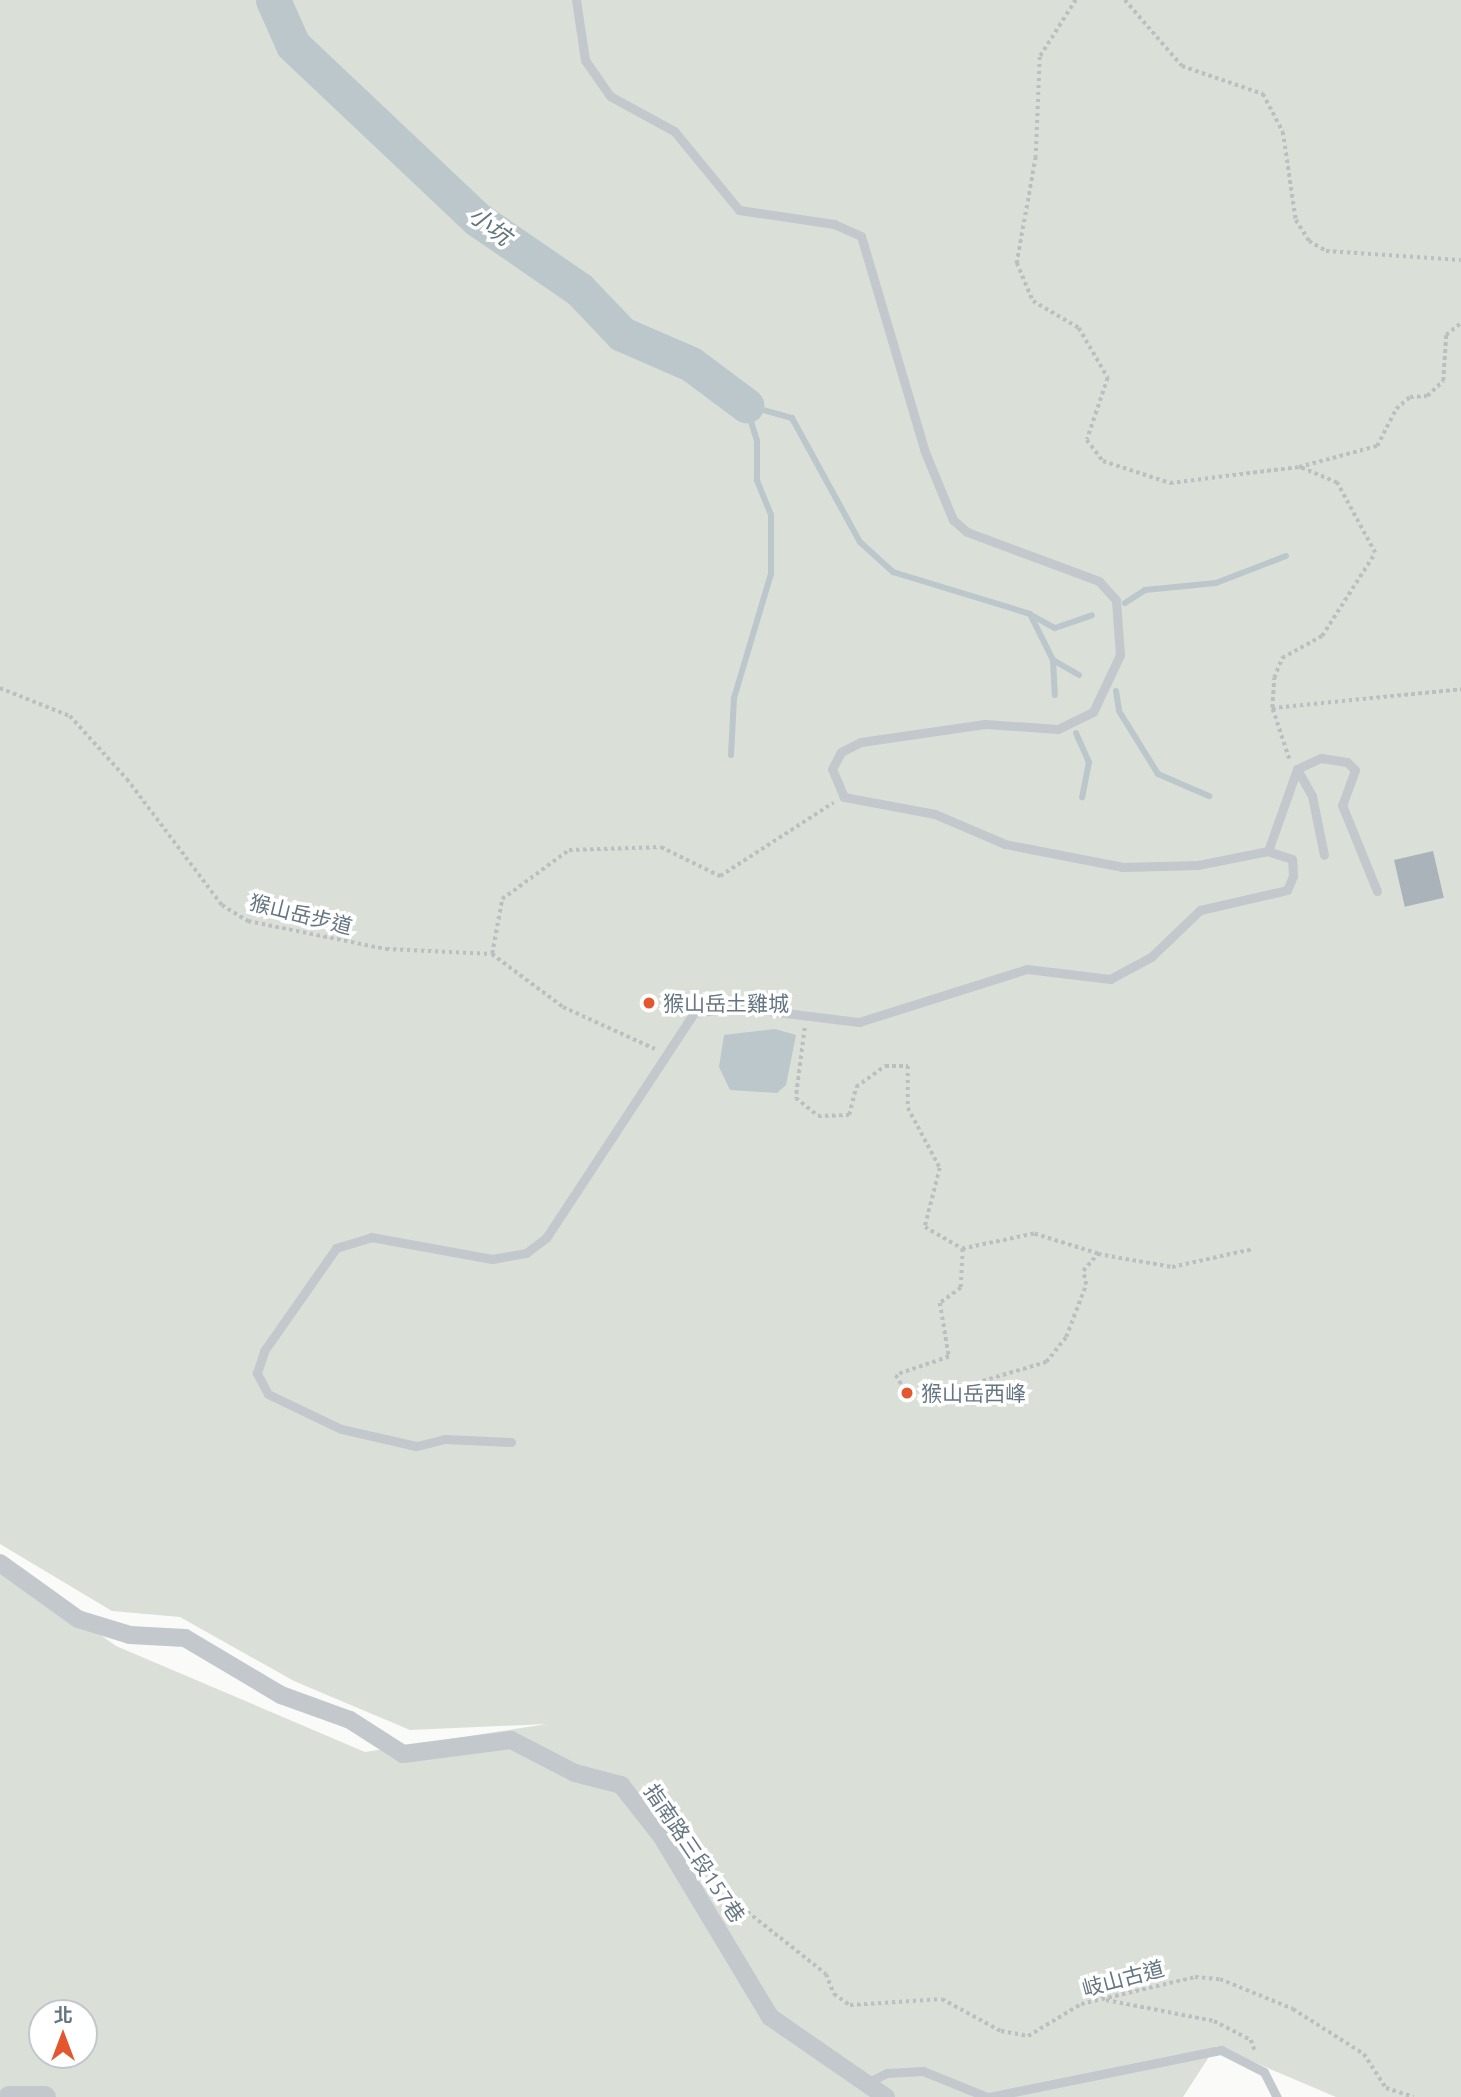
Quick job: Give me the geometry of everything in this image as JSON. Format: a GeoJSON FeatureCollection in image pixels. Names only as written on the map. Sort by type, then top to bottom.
{"type":"FeatureCollection","features":[{"type":"Feature","properties":{"kind":"street","name":"指南路三段157巷"},"geometry":{"type":"LineString","coordinates":[[0,1563],[78,1619],[130,1635],[185,1638],[281,1695],[350,1720],[403,1754],[511,1740],[575,1773],[621,1785],[662,1837],[770,2017],[862,2085],[886,2097]]}},
{"type":"Feature","properties":{"kind":"street"},"geometry":{"type":"LineString","coordinates":[[9,2097],[44,2097]]}},
{"type":"Feature","properties":{"kind":"lane"},"geometry":{"type":"LineString","coordinates":[[511,1442],[445,1439],[416,1446],[341,1429],[268,1394],[257,1373],[264,1351],[336,1248],[371,1237],[492,1259],[526,1253],[561,1217],[686,1020],[702,1011],[736,1007],[805,1018],[859,1022],[1027,969],[1110,979],[1127,974],[1200,910],[1287,890],[1292,859],[1268,851],[1198,865],[1124,867],[1005,844],[935,814],[844,797],[832,769],[841,752],[861,742],[985,724],[1058,729],[1093,712],[1120,655],[1116,600],[1099,581],[967,532],[953,520],[925,452],[861,236],[834,224],[739,210],[674,131],[610,96],[585,60],[576,0]]}},
{"type":"Feature","properties":{"kind":"lane"},"geometry":{"type":"LineString","coordinates":[[1268,851],[1297,769],[1321,758],[1347,762],[1355,770],[1342,805],[1377,891]]}},
{"type":"Feature","properties":{"kind":"lane"},"geometry":{"type":"LineString","coordinates":[[1297,769],[1312,796],[1324,855]]}},
{"type":"Feature","properties":{"kind":"lane"},"geometry":{"type":"LineString","coordinates":[[862,2085],[887,2073],[923,2071],[988,2097],[1221,2050],[1264,2072],[1277,2097]]}},
{"type":"Feature","properties":{"kind":"path"},"geometry":{"type":"LineString","coordinates":[[1076,0],[1040,57],[1036,157],[1017,263],[1033,301],[1079,328],[1108,377],[1087,440],[1103,461],[1170,484],[1299,467],[1377,446],[1396,409],[1410,397],[1427,396],[1443,381],[1446,335],[1461,323]]}},
{"type":"Feature","properties":{"kind":"path"},"geometry":{"type":"LineString","coordinates":[[1125,0],[1182,66],[1263,94],[1283,132],[1296,220],[1309,241],[1326,251],[1461,260]]}},
{"type":"Feature","properties":{"kind":"path"},"geometry":{"type":"LineString","coordinates":[[1297,769],[1283,750],[1272,708],[1282,658],[1322,636],[1376,553],[1337,483],[1299,467]]}},
{"type":"Feature","properties":{"kind":"path","name":"猴山岳步道"},"geometry":{"type":"LineString","coordinates":[[0,688],[70,716],[127,779],[222,905],[248,921],[376,948],[492,954]]}},
{"type":"Feature","properties":{"kind":"path"},"geometry":{"type":"LineString","coordinates":[[1272,708],[1461,689]]}},
{"type":"Feature","properties":{"kind":"path"},"geometry":{"type":"LineString","coordinates":[[663,1055],[635,1035],[563,1007],[492,954],[502,899],[569,850],[661,847],[720,876],[844,797]]}},
{"type":"Feature","properties":{"kind":"path"},"geometry":{"type":"LineString","coordinates":[[805,1018],[796,1098],[818,1116],[849,1115],[856,1087],[885,1066],[908,1066],[908,1108],[940,1168],[925,1227],[963,1249],[1034,1234],[1098,1254],[1172,1266],[1253,1249]]}},
{"type":"Feature","properties":{"kind":"path"},"geometry":{"type":"LineString","coordinates":[[963,1249],[961,1288],[940,1303],[949,1357],[896,1375],[906,1392],[976,1383],[1046,1362],[1066,1337],[1086,1285],[1083,1271],[1098,1254]]}},
{"type":"Feature","properties":{"kind":"path","name":"岐山古道"},"geometry":{"type":"LineString","coordinates":[[665,1811],[704,1852],[720,1890],[826,1974],[834,1994],[850,2005],[942,1999],[1001,2031],[1028,2036],[1081,2004],[1195,1977],[1220,1979],[1293,2009],[1364,2054],[1386,2088],[1414,2097]]}},
{"type":"Feature","properties":{"kind":"path"},"geometry":{"type":"LineString","coordinates":[[1105,2000],[1214,2021],[1251,2040],[1264,2072]]}},
{"type":"Feature","properties":{"kind":"shaded area"},"geometry":{"type":"Polygon","coordinates":[[[0,0],[1461,0],[1461,2097],[1336,2097],[1216,2046],[1183,2097],[0,2097],[0,1563],[116,1646],[365,1752],[547,1724],[410,1730],[294,1681],[180,1617],[112,1611],[0,1544],[0,0]]]}},
{"type":"Feature","properties":{"kind":"shaded area"},"geometry":{"type":"Polygon","coordinates":[[[775,1029],[796,1035],[786,1085],[777,1093],[730,1090],[719,1067],[724,1035],[775,1029]]]}},
{"type":"Feature","properties":{"kind":"building"},"geometry":{"type":"Polygon","coordinates":[[[1433,851],[1444,898],[1405,907],[1394,860],[1433,851]]]}},
{"type":"Feature","properties":{"kind":"waterway","name":"小坑"},"geometry":{"type":"LineString","coordinates":[[273,0],[293,45],[477,219],[579,289],[622,334],[691,364],[746,405]]}},
{"type":"Feature","properties":{"kind":"waterway"},"geometry":{"type":"LineString","coordinates":[[746,405],[792,418],[860,542],[893,572],[1030,614],[1053,660],[1055,695]]}},
{"type":"Feature","properties":{"kind":"waterway"},"geometry":{"type":"LineString","coordinates":[[731,755],[734,698],[771,574],[771,515],[757,480],[757,441],[746,405]]}},
{"type":"Feature","properties":{"kind":"waterway"},"geometry":{"type":"LineString","coordinates":[[1125,603],[1145,590],[1216,583],[1286,556]]}},
{"type":"Feature","properties":{"kind":"waterway"},"geometry":{"type":"LineString","coordinates":[[1033,616],[1055,628],[1092,615]]}},
{"type":"Feature","properties":{"kind":"waterway"},"geometry":{"type":"LineString","coordinates":[[1053,660],[1079,675]]}},
{"type":"Feature","properties":{"kind":"waterway"},"geometry":{"type":"LineString","coordinates":[[1116,691],[1119,711],[1158,774],[1209,796]]}},
{"type":"Feature","properties":{"kind":"waterway"},"geometry":{"type":"LineString","coordinates":[[1076,733],[1089,762],[1082,797]]}},
{"type":"Feature","properties":{"kind":"place","name":"猴山岳土雞城"},"geometry":{"type":"Point","coordinates":[649,1003]}},
{"type":"Feature","properties":{"kind":"place","name":"猴山岳西峰"},"geometry":{"type":"Point","coordinates":[907,1393]}}]}
